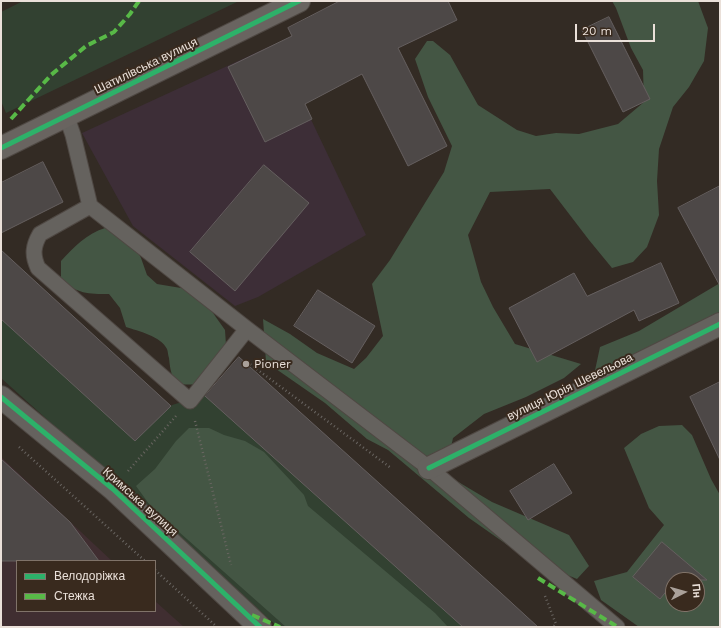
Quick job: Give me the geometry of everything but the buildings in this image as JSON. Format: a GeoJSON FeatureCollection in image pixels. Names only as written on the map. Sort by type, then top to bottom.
{"type":"FeatureCollection","features":[{"type":"Feature","properties":{"kind":"street","name":"Шатилівська вулиця"},"geometry":{"type":"LineString","coordinates":[[1,148],[286,4]]}},
{"type":"Feature","properties":{"kind":"street","name":"вулиця Юрія Шевельова"},"geometry":{"type":"LineString","coordinates":[[429,468],[720,324]]}},
{"type":"Feature","properties":{"kind":"street","name":"Кримська вулиця"},"geometry":{"type":"LineString","coordinates":[[1,397],[113,489],[260,627]]}},
{"type":"Feature","properties":{"kind":"lane"},"geometry":{"type":"LineString","coordinates":[[66,115],[73,135],[90,206],[247,329],[429,468],[617,627]]}},
{"type":"Feature","properties":{"kind":"lane"},"geometry":{"type":"LineString","coordinates":[[90,206],[40,234],[33,251],[34,260],[38,268],[190,401],[247,329]]}},
{"type":"Feature","properties":{"kind":"path"},"geometry":{"type":"LineString","coordinates":[[231,350],[391,468]]}},
{"type":"Feature","properties":{"kind":"path"},"geometry":{"type":"LineString","coordinates":[[113,489],[190,401]]}},
{"type":"Feature","properties":{"kind":"path"},"geometry":{"type":"LineString","coordinates":[[190,401],[231,566]]}},
{"type":"Feature","properties":{"kind":"path"},"geometry":{"type":"LineString","coordinates":[[18,445],[144,560]]}},
{"type":"Feature","properties":{"kind":"path"},"geometry":{"type":"LineString","coordinates":[[156,571],[217,627]]}},
{"type":"Feature","properties":{"kind":"path"},"geometry":{"type":"LineString","coordinates":[[543,591],[556,624],[554,627]]}},
{"type":"Feature","properties":{"kind":"shaded area"},"geometry":{"type":"Polygon","coordinates":[[[275,44],[366,235],[258,297],[235,306],[133,226],[82,133],[275,44]]]}},
{"type":"Feature","properties":{"kind":"shaded area"},"geometry":{"type":"Polygon","coordinates":[[[1,457],[111,560],[16,560],[16,612],[156,612],[156,602],[184,627],[1,627],[1,457]]]}},
{"type":"Feature","properties":{"kind":"green space"},"geometry":{"type":"Polygon","coordinates":[[[23,1],[239,1],[6,113],[1,101],[1,12],[23,1]]]}},
{"type":"Feature","properties":{"kind":"green space"},"geometry":{"type":"Polygon","coordinates":[[[612,1],[698,1],[708,28],[704,61],[689,87],[673,107],[659,149],[657,181],[659,215],[647,247],[633,262],[612,268],[550,189],[490,192],[468,235],[481,282],[493,307],[515,344],[581,364],[564,378],[526,397],[484,414],[453,438],[445,474],[492,502],[569,535],[589,566],[577,579],[526,558],[469,518],[388,450],[367,439],[325,403],[266,362],[263,319],[290,334],[317,353],[354,369],[366,358],[383,336],[372,284],[390,260],[444,172],[452,146],[428,97],[415,59],[427,41],[433,41],[450,55],[478,105],[517,130],[536,136],[556,133],[579,134],[618,124],[644,102],[643,70],[631,48],[612,1]]]}},
{"type":"Feature","properties":{"kind":"green space"},"geometry":{"type":"Polygon","coordinates":[[[105,228],[120,229],[135,247],[147,275],[157,284],[187,289],[201,296],[225,330],[226,345],[195,384],[182,384],[174,379],[167,350],[164,344],[155,337],[126,327],[120,308],[109,294],[83,292],[72,288],[61,279],[61,261],[86,237],[105,228]]]}},
{"type":"Feature","properties":{"kind":"green space"},"geometry":{"type":"Polygon","coordinates":[[[720,283],[720,312],[594,375],[600,347],[639,331],[720,283]]]}},
{"type":"Feature","properties":{"kind":"green space"},"geometry":{"type":"Polygon","coordinates":[[[1,318],[135,438],[172,405],[205,395],[463,627],[278,627],[1,378],[1,318]]]}},
{"type":"Feature","properties":{"kind":"green space"},"geometry":{"type":"Polygon","coordinates":[[[682,425],[692,435],[711,479],[720,495],[720,627],[639,627],[601,600],[594,581],[627,572],[664,525],[649,508],[624,448],[641,434],[659,426],[682,425]]]}},
{"type":"Feature","properties":{"kind":"green space"},"geometry":{"type":"Polygon","coordinates":[[[189,428],[209,428],[224,435],[245,441],[264,452],[304,495],[308,506],[435,613],[448,627],[286,627],[152,508],[136,486],[155,469],[176,441],[189,428]]]}},
{"type":"Feature","properties":{"kind":"marked path"},"geometry":{"type":"LineString","coordinates":[[11,119],[51,75],[86,46],[114,32],[139,1]]}},
{"type":"Feature","properties":{"kind":"marked path"},"geometry":{"type":"LineString","coordinates":[[538,578],[616,626]]}},
{"type":"Feature","properties":{"kind":"marked path"},"geometry":{"type":"LineString","coordinates":[[252,615],[280,627]]}},
{"type":"Feature","properties":{"kind":"cycle path"},"geometry":{"type":"LineString","coordinates":[[1,148],[299,1]]}},
{"type":"Feature","properties":{"kind":"cycle path"},"geometry":{"type":"LineString","coordinates":[[429,468],[720,324]]}},
{"type":"Feature","properties":{"kind":"cycle path"},"geometry":{"type":"LineString","coordinates":[[1,397],[113,489],[260,627]]}},
{"type":"Feature","properties":{"kind":"place","name":"Pioner"},"geometry":{"type":"Point","coordinates":[246,364]}}]}
